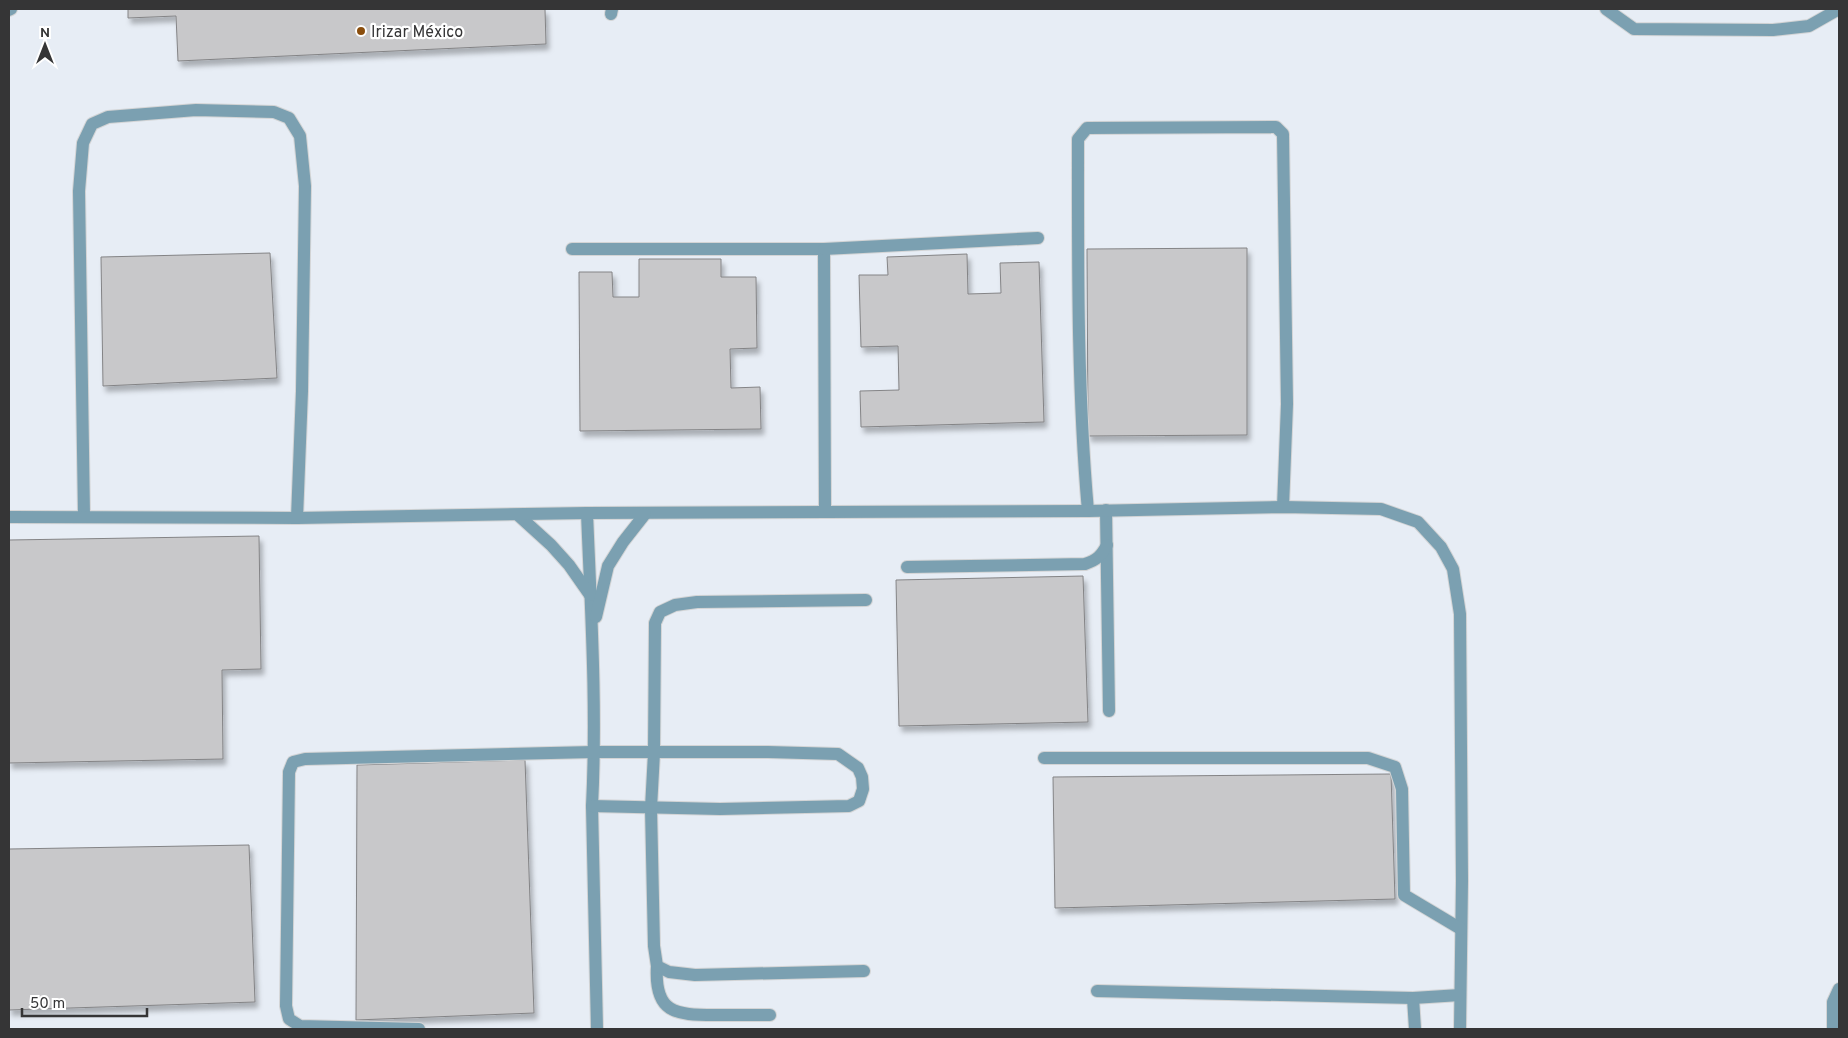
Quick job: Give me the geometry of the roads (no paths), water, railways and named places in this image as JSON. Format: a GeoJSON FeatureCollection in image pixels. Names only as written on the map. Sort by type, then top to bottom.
{"type":"FeatureCollection","features":[{"type":"Feature","properties":{"kind":"street"},"geometry":{"type":"LineString","coordinates":[[1606,9],[1634,29],[1773,30],[1809,26],[1839,9]]}},
{"type":"Feature","properties":{"kind":"street"},"geometry":{"type":"LineString","coordinates":[[84,516],[79,191],[82,143],[92,124],[108,117],[196,110],[274,112],[289,118],[300,136],[304,186],[302,391],[297,518]]}},
{"type":"Feature","properties":{"kind":"street"},"geometry":{"type":"LineString","coordinates":[[1088,511],[1084,464],[1078,317],[1078,139],[1087,128],[1276,126],[1283,134],[1286,404],[1283,507]]}},
{"type":"Feature","properties":{"kind":"street"},"geometry":{"type":"LineString","coordinates":[[572,248],[824,248],[1038,238]]}},
{"type":"Feature","properties":{"kind":"street"},"geometry":{"type":"LineString","coordinates":[[824,248],[825,512]]}},
{"type":"Feature","properties":{"kind":"street"},"geometry":{"type":"LineString","coordinates":[[9,518],[84,516],[297,518],[587,513],[1088,511],[1283,507],[1381,509],[1418,522],[1441,547],[1453,569],[1460,614],[1460,1029]]}},
{"type":"Feature","properties":{"kind":"street"},"geometry":{"type":"LineString","coordinates":[[1106,510],[1109,711]]}},
{"type":"Feature","properties":{"kind":"street"},"geometry":{"type":"LineString","coordinates":[[587,513],[593,634],[592,806],[597,1029]]}},
{"type":"Feature","properties":{"kind":"street"},"geometry":{"type":"LineString","coordinates":[[593,634],[608,566],[623,542],[645,514]]}},
{"type":"Feature","properties":{"kind":"street"},"geometry":{"type":"LineString","coordinates":[[518,515],[551,545],[569,565],[591,595]]}},
{"type":"Feature","properties":{"kind":"street"},"geometry":{"type":"LineString","coordinates":[[908,567],[1085,564],[1102,555],[1106,545]]}},
{"type":"Feature","properties":{"kind":"street"},"geometry":{"type":"LineString","coordinates":[[770,1015],[687,1015],[671,1010],[660,996],[656,982],[657,966],[654,946],[651,808],[654,753],[655,623],[660,612],[675,605],[697,602],[866,600]]}},
{"type":"Feature","properties":{"kind":"street"},"geometry":{"type":"LineString","coordinates":[[419,1029],[300,1026],[289,1019],[286,1006],[289,772],[293,762],[305,759],[593,752],[768,752],[838,754],[858,768],[862,777],[859,801],[849,806],[720,809],[592,806]]}},
{"type":"Feature","properties":{"kind":"street"},"geometry":{"type":"LineString","coordinates":[[1044,758],[1368,758],[1395,768],[1402,789],[1404,895],[1461,929]]}},
{"type":"Feature","properties":{"kind":"street"},"geometry":{"type":"LineString","coordinates":[[657,966],[669,972],[695,975],[864,971]]}},
{"type":"Feature","properties":{"kind":"street"},"geometry":{"type":"LineString","coordinates":[[1833,1029],[1833,1002],[1839,989]]}},
{"type":"Feature","properties":{"kind":"street"},"geometry":{"type":"LineString","coordinates":[[1097,991],[1413,998],[1460,995]]}},
{"type":"Feature","properties":{"kind":"street"},"geometry":{"type":"LineString","coordinates":[[1413,998],[1415,1029]]}},
{"type":"Feature","properties":{"kind":"place","name":"Irizar México"},"geometry":{"type":"Point","coordinates":[361,31]}}]}
